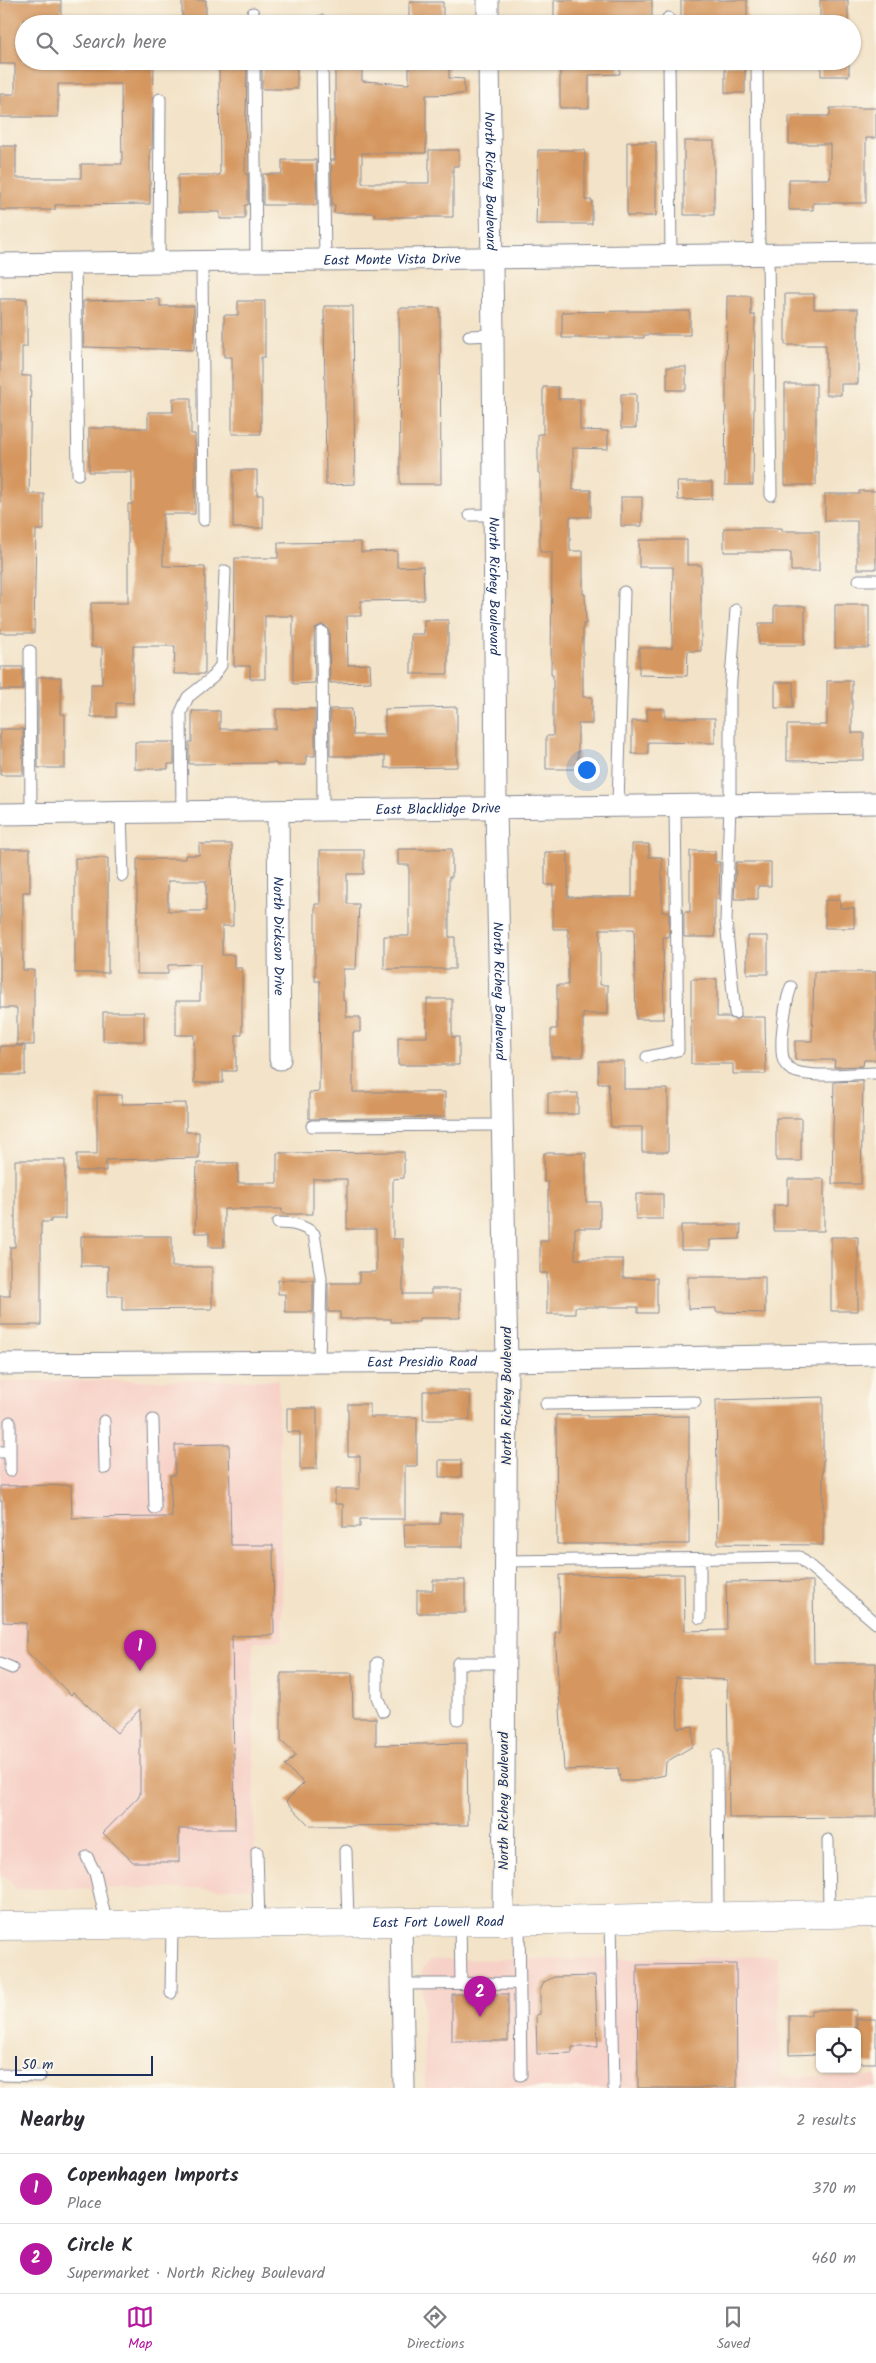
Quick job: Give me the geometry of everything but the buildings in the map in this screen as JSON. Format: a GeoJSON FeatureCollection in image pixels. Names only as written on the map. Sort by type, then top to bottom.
{"type":"FeatureCollection","features":[{"type":"Feature","properties":{"kind":"main road","name":"East Fort Lowell Road"},"geometry":{"type":"LineString","coordinates":[[0,1926],[511,1920],[876,1913]]}},
{"type":"Feature","properties":{"kind":"street"},"geometry":{"type":"LineString","coordinates":[[488,0],[488,15]]}},
{"type":"Feature","properties":{"kind":"street","name":"North Richey Boulevard"},"geometry":{"type":"LineString","coordinates":[[489,70],[495,515],[496,807],[507,1361],[503,1663],[511,1920]]}},
{"type":"Feature","properties":{"kind":"street","name":"East Monte Vista Drive"},"geometry":{"type":"LineString","coordinates":[[0,264],[876,253]]}},
{"type":"Feature","properties":{"kind":"street","name":"East Blacklidge Drive"},"geometry":{"type":"LineString","coordinates":[[0,814],[278,812],[675,804],[876,803]]}},
{"type":"Feature","properties":{"kind":"street","name":"North Dickson Drive"},"geometry":{"type":"LineString","coordinates":[[278,812],[280,1059]]}},
{"type":"Feature","properties":{"kind":"street","name":"East Presidio Road"},"geometry":{"type":"LineString","coordinates":[[0,1364],[507,1361],[876,1354]]}},
{"type":"Feature","properties":{"kind":"street"},"geometry":{"type":"LineString","coordinates":[[401,1920],[404,2088]]}},
{"type":"Feature","properties":{"kind":"lane"},"geometry":{"type":"LineString","coordinates":[[254,70],[256,260]]}},
{"type":"Feature","properties":{"kind":"lane"},"geometry":{"type":"LineString","coordinates":[[322,70],[325,260]]}},
{"type":"Feature","properties":{"kind":"lane"},"geometry":{"type":"LineString","coordinates":[[669,70],[671,256]]}},
{"type":"Feature","properties":{"kind":"lane"},"geometry":{"type":"LineString","coordinates":[[757,70],[772,495]]}},
{"type":"Feature","properties":{"kind":"lane"},"geometry":{"type":"LineString","coordinates":[[159,262],[160,100]]}},
{"type":"Feature","properties":{"kind":"lane"},"geometry":{"type":"LineString","coordinates":[[202,261],[204,520]]}},
{"type":"Feature","properties":{"kind":"lane"},"geometry":{"type":"LineString","coordinates":[[75,263],[78,474]]}},
{"type":"Feature","properties":{"kind":"lane"},"geometry":{"type":"LineString","coordinates":[[469,336],[493,335]]}},
{"type":"Feature","properties":{"kind":"lane"},"geometry":{"type":"LineString","coordinates":[[470,515],[495,515]]}},
{"type":"Feature","properties":{"kind":"lane"},"geometry":{"type":"LineString","coordinates":[[182,812],[182,712],[188,697],[212,678],[222,665],[225,571]]}},
{"type":"Feature","properties":{"kind":"lane"},"geometry":{"type":"LineString","coordinates":[[860,580],[876,580]]}},
{"type":"Feature","properties":{"kind":"lane"},"geometry":{"type":"LineString","coordinates":[[618,805],[624,592]]}},
{"type":"Feature","properties":{"kind":"lane"},"geometry":{"type":"LineString","coordinates":[[735,1013],[726,921],[730,804],[730,693],[736,610]]}},
{"type":"Feature","properties":{"kind":"lane"},"geometry":{"type":"LineString","coordinates":[[322,632],[323,811]]}},
{"type":"Feature","properties":{"kind":"lane"},"geometry":{"type":"LineString","coordinates":[[30,651],[31,813]]}},
{"type":"Feature","properties":{"kind":"lane"},"geometry":{"type":"LineString","coordinates":[[646,1057],[678,1050],[675,804]]}},
{"type":"Feature","properties":{"kind":"lane"},"geometry":{"type":"LineString","coordinates":[[121,813],[123,876]]}},
{"type":"Feature","properties":{"kind":"lane"},"geometry":{"type":"LineString","coordinates":[[791,987],[785,1003],[782,1039],[783,1060],[789,1069],[804,1074],[876,1073]]}},
{"type":"Feature","properties":{"kind":"lane"},"geometry":{"type":"LineString","coordinates":[[312,1126],[502,1125]]}},
{"type":"Feature","properties":{"kind":"lane"},"geometry":{"type":"LineString","coordinates":[[278,1224],[293,1224],[306,1228],[314,1234],[321,1278],[319,1361]]}},
{"type":"Feature","properties":{"kind":"lane"},"geometry":{"type":"LineString","coordinates":[[546,1404],[695,1402]]}},
{"type":"Feature","properties":{"kind":"lane"},"geometry":{"type":"LineString","coordinates":[[153,1420],[155,1508]]}},
{"type":"Feature","properties":{"kind":"lane"},"geometry":{"type":"LineString","coordinates":[[104,1421],[105,1468]]}},
{"type":"Feature","properties":{"kind":"lane"},"geometry":{"type":"LineString","coordinates":[[10,1422],[5,1452],[10,1471]]}},
{"type":"Feature","properties":{"kind":"lane"},"geometry":{"type":"LineString","coordinates":[[505,1561],[799,1557],[876,1623]]}},
{"type":"Feature","properties":{"kind":"lane"},"geometry":{"type":"LineString","coordinates":[[700,1559],[700,1618]]}},
{"type":"Feature","properties":{"kind":"lane"},"geometry":{"type":"LineString","coordinates":[[0,1663],[12,1668]]}},
{"type":"Feature","properties":{"kind":"lane"},"geometry":{"type":"LineString","coordinates":[[377,1663],[377,1697],[383,1711]]}},
{"type":"Feature","properties":{"kind":"lane"},"geometry":{"type":"LineString","coordinates":[[458,1720],[458,1663],[503,1663]]}},
{"type":"Feature","properties":{"kind":"lane"},"geometry":{"type":"LineString","coordinates":[[717,1755],[718,1916]]}},
{"type":"Feature","properties":{"kind":"lane"},"geometry":{"type":"LineString","coordinates":[[828,1840],[829,1914]]}},
{"type":"Feature","properties":{"kind":"lane"},"geometry":{"type":"LineString","coordinates":[[346,1851],[348,1921]]}},
{"type":"Feature","properties":{"kind":"lane"},"geometry":{"type":"LineString","coordinates":[[257,1852],[259,1922]]}},
{"type":"Feature","properties":{"kind":"lane"},"geometry":{"type":"LineString","coordinates":[[88,1857],[95,1873],[107,1924]]}},
{"type":"Feature","properties":{"kind":"lane"},"geometry":{"type":"LineString","coordinates":[[611,1918],[614,2088]]}},
{"type":"Feature","properties":{"kind":"lane"},"geometry":{"type":"LineString","coordinates":[[460,1920],[461,1983]]}},
{"type":"Feature","properties":{"kind":"lane"},"geometry":{"type":"LineString","coordinates":[[511,1920],[520,1982],[521,2075]]}},
{"type":"Feature","properties":{"kind":"lane"},"geometry":{"type":"LineString","coordinates":[[171,1993],[172,1924]]}},
{"type":"Feature","properties":{"kind":"lane"},"geometry":{"type":"LineString","coordinates":[[402,1984],[520,1982]]}},
{"type":"Feature","properties":{"kind":"lane"},"geometry":{"type":"LineString","coordinates":[[0,2075],[40,2076]]}},
{"type":"Feature","properties":{"kind":"shaded area"},"geometry":{"type":"Polygon","coordinates":[[[278,1380],[283,1640],[253,1642],[255,1888],[16,1889],[5,1876],[0,1876],[0,1381],[278,1380]]]}},
{"type":"Feature","properties":{"kind":"shaded area"},"geometry":{"type":"Polygon","coordinates":[[[778,1956],[781,2077],[876,2076],[876,2088],[693,2088],[690,1958],[778,1956]]]}},
{"type":"Feature","properties":{"kind":"shaded area"},"geometry":{"type":"Polygon","coordinates":[[[689,1958],[692,2088],[425,2088],[422,1970],[430,1960],[689,1958]]]}},
{"type":"Feature","properties":{"kind":"place","name":"Copenhagen Imports"},"geometry":{"type":"Point","coordinates":[140,1671]}},
{"type":"Feature","properties":{"kind":"place","name":"Circle K"},"geometry":{"type":"Point","coordinates":[480,2017]}}]}
